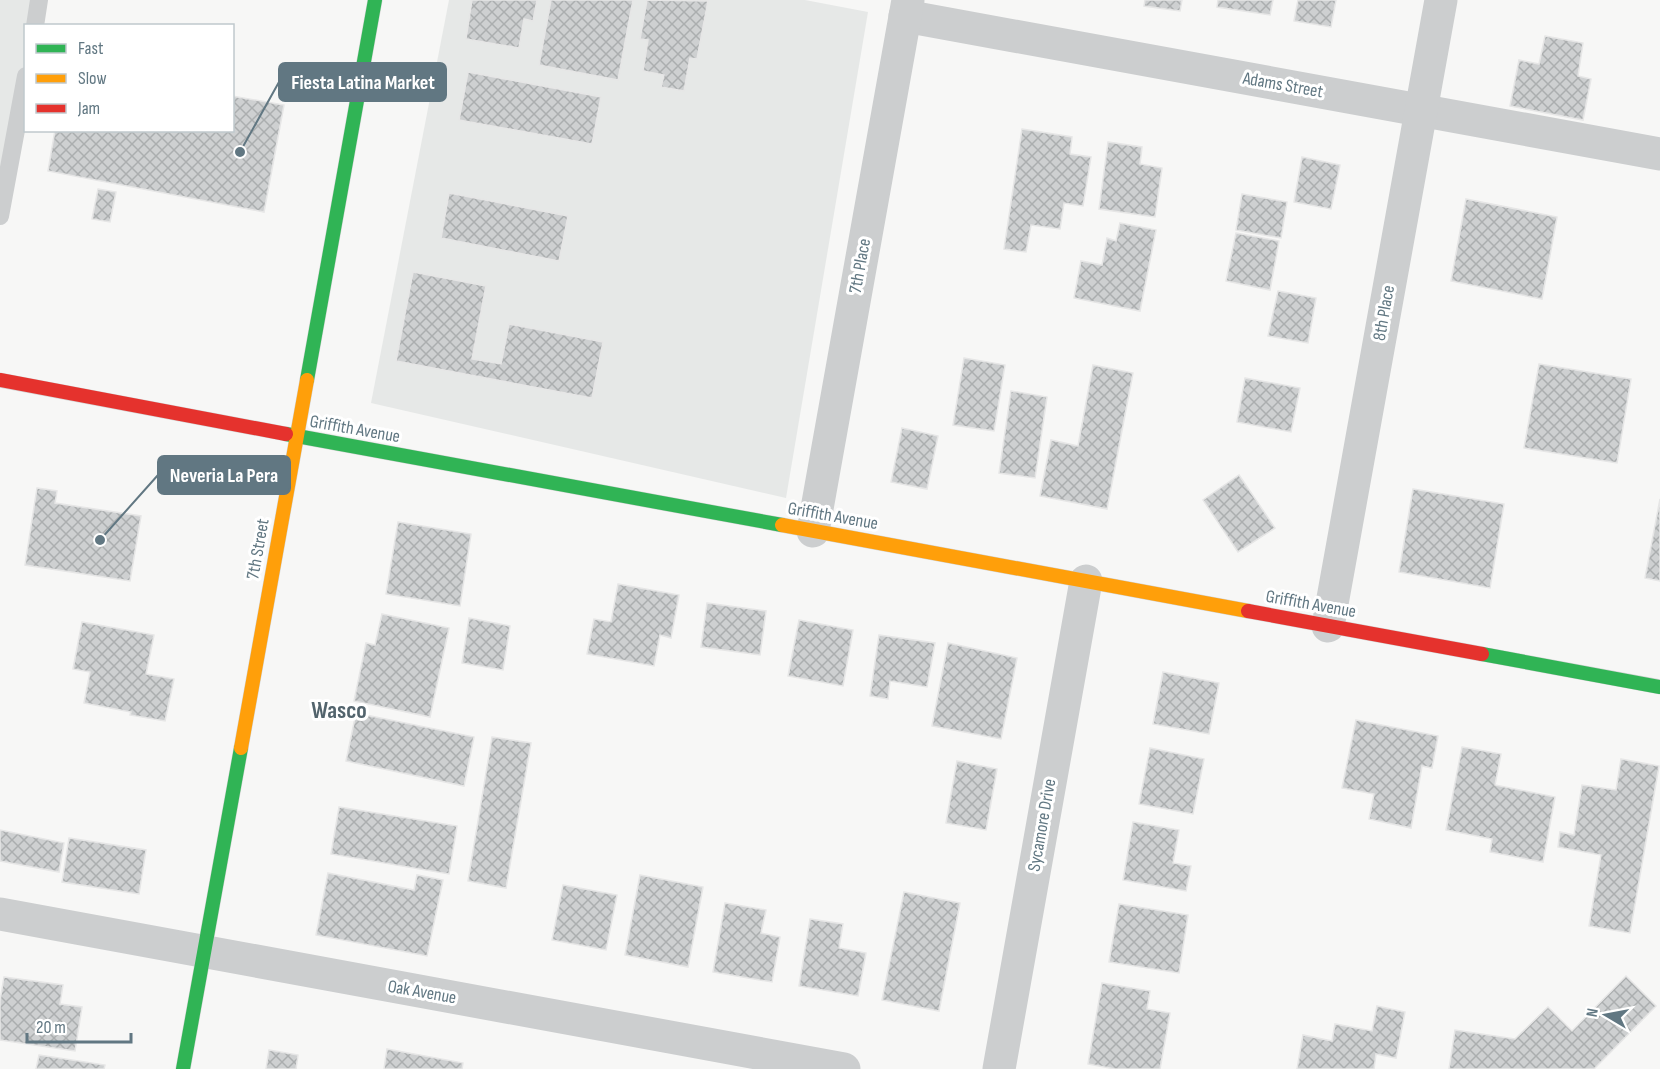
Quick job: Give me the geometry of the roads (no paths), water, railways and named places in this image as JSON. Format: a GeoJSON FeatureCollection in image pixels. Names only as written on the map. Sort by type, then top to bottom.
{"type":"FeatureCollection","features":[{"type":"Feature","properties":{"kind":"main road","name":"7th Street"},"geometry":{"type":"LineString","coordinates":[[183,1069],[375,0]]}},
{"type":"Feature","properties":{"kind":"main road","name":"Griffith Avenue"},"geometry":{"type":"LineString","coordinates":[[0,380],[1660,687]]}},
{"type":"Feature","properties":{"kind":"street","name":"8th Place"},"geometry":{"type":"LineString","coordinates":[[1328,626],[1441,0]]}},
{"type":"Feature","properties":{"kind":"street","name":"Adams Street"},"geometry":{"type":"LineString","coordinates":[[907,8],[1421,110],[1660,154]]}},
{"type":"Feature","properties":{"kind":"street","name":"7th Place"},"geometry":{"type":"LineString","coordinates":[[813,531],[907,8]]}},
{"type":"Feature","properties":{"kind":"street","name":"Sycamore Drive"},"geometry":{"type":"LineString","coordinates":[[999,1069],[1086,581]]}},
{"type":"Feature","properties":{"kind":"street","name":"Oak Avenue"},"geometry":{"type":"LineString","coordinates":[[0,914],[844,1069]]}},
{"type":"Feature","properties":{"kind":"lane"},"geometry":{"type":"LineString","coordinates":[[35,24],[39,0]]}},
{"type":"Feature","properties":{"kind":"lane"},"geometry":{"type":"LineString","coordinates":[[0,216],[24,87]]}},
{"type":"Feature","properties":{"kind":"place","name":"Fiesta Latina Market"},"geometry":{"type":"Point","coordinates":[240,152]}},
{"type":"Feature","properties":{"kind":"place","name":"Neveria La Pera"},"geometry":{"type":"Point","coordinates":[100,540]}},
{"type":"Feature","properties":{"kind":"district","name":"Wasco"},"geometry":{"type":"Point","coordinates":[339,710]}}]}
